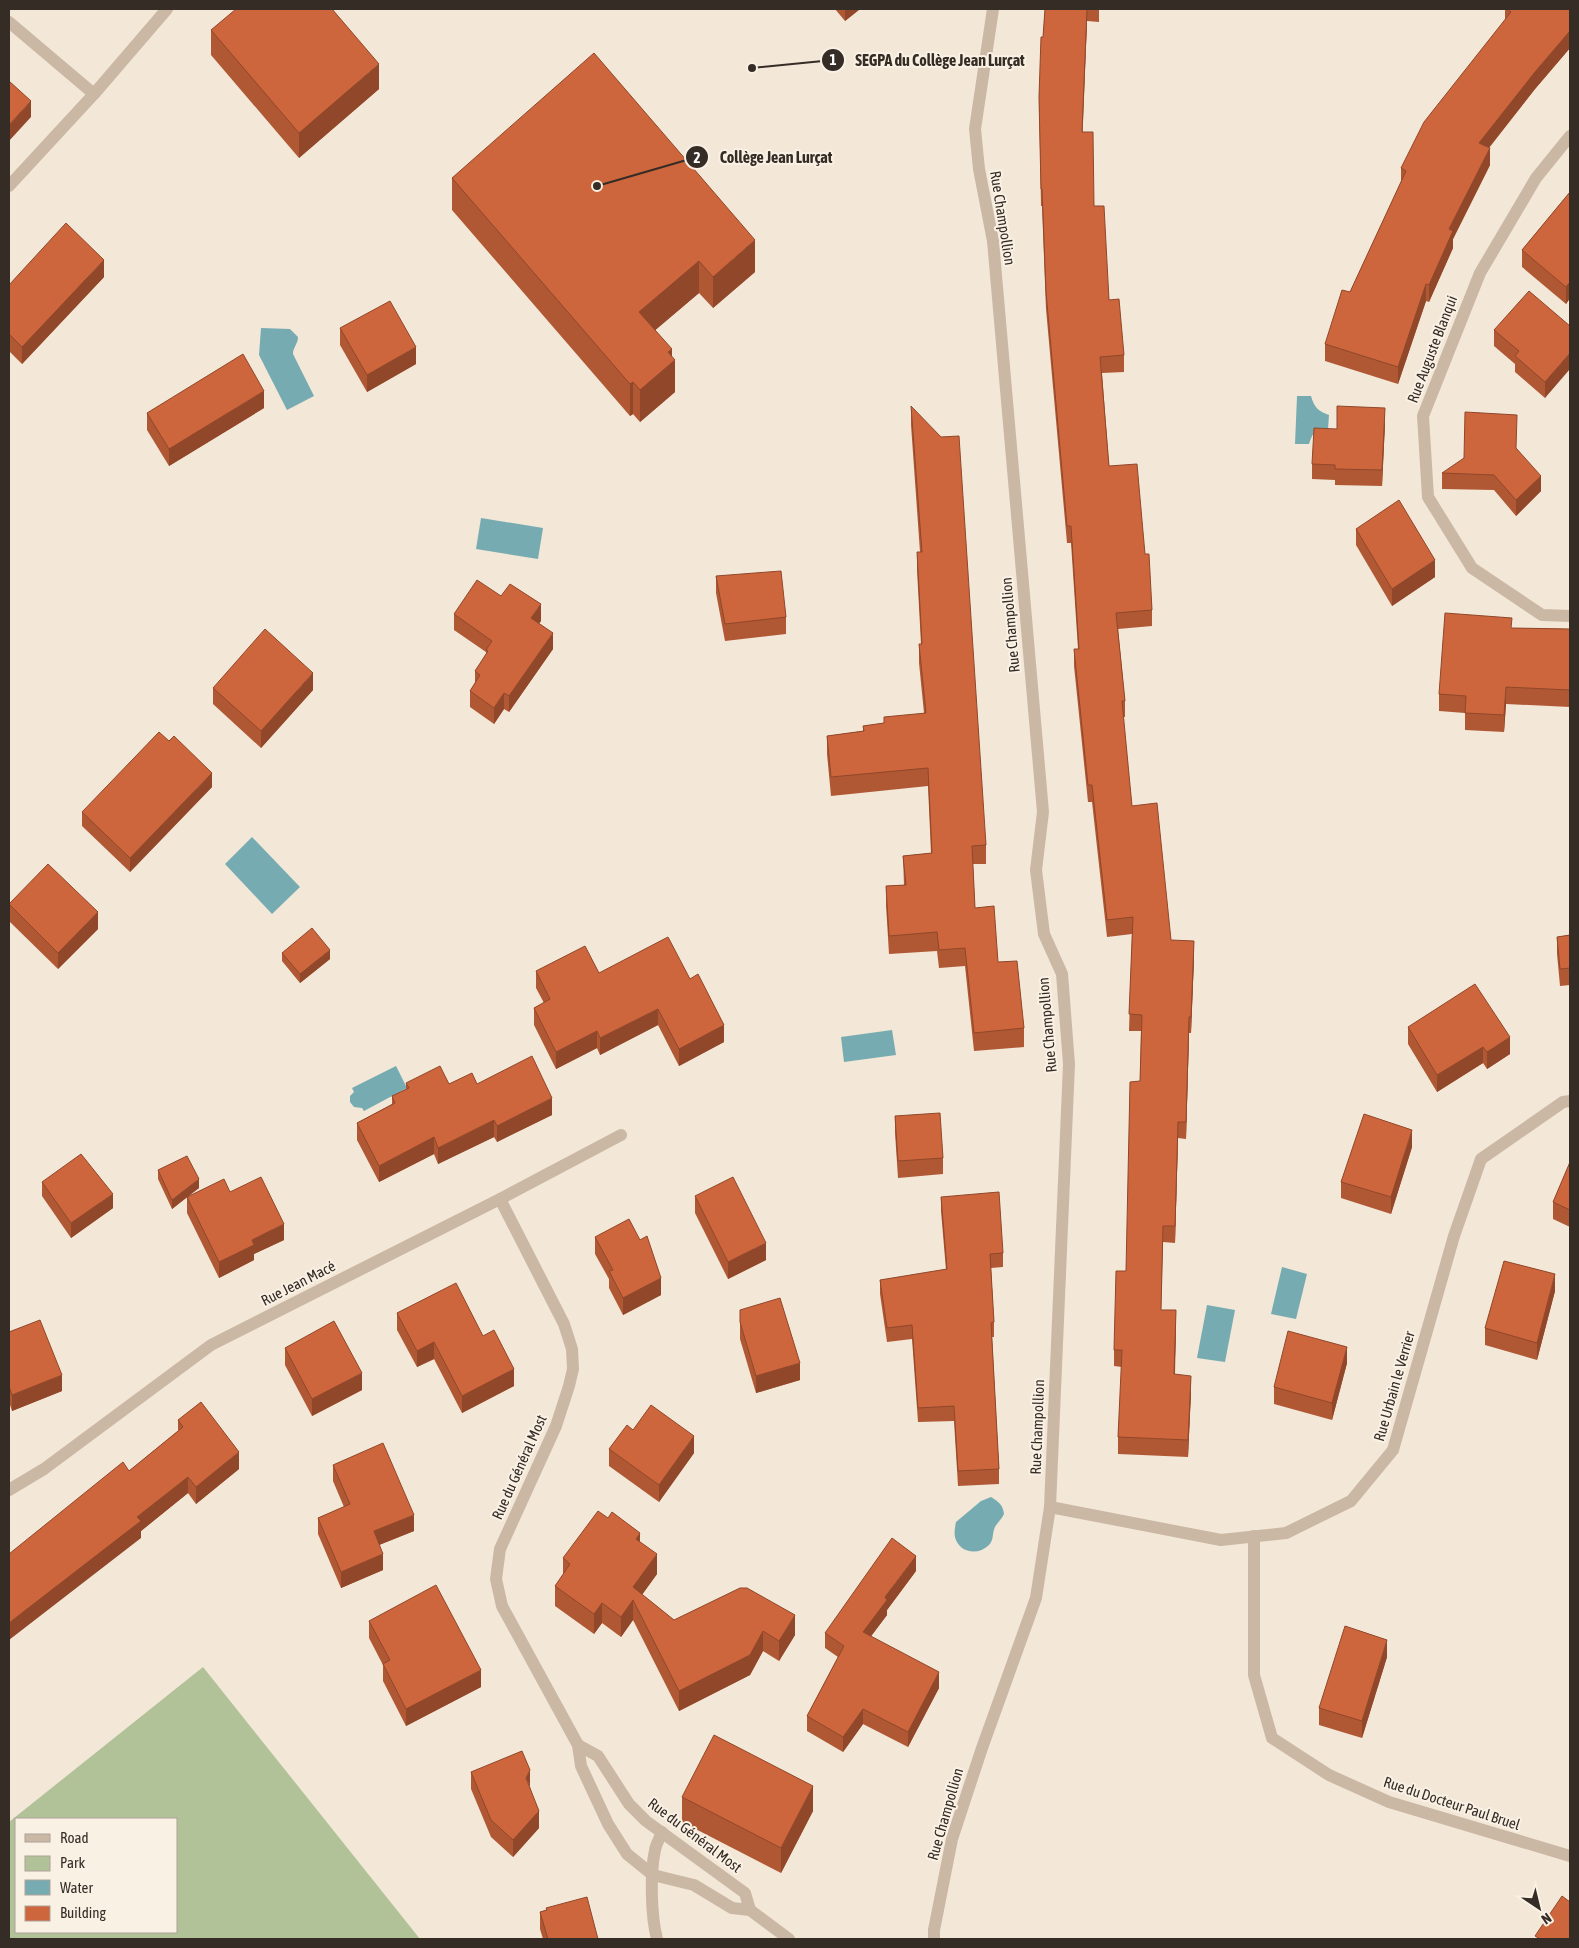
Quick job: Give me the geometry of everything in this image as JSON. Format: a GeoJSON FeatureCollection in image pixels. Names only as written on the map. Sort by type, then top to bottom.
{"type":"FeatureCollection","features":[{"type":"Feature","properties":{"kind":"street"},"geometry":{"type":"LineString","coordinates":[[9,186],[94,94],[167,9]]}},
{"type":"Feature","properties":{"kind":"street","name":"Rue Champollion"},"geometry":{"type":"LineString","coordinates":[[934,1939],[934,1930],[952,1839],[982,1748],[1036,1598],[1050,1507],[1068,1064],[1062,974],[1044,934],[1036,870],[1043,812],[993,241],[979,169],[975,129],[993,9]]}},
{"type":"Feature","properties":{"kind":"street"},"geometry":{"type":"LineString","coordinates":[[9,22],[94,94]]}},
{"type":"Feature","properties":{"kind":"street","name":"Rue Auguste Blanqui"},"geometry":{"type":"LineString","coordinates":[[1570,136],[1536,178],[1480,273],[1424,416],[1428,497],[1472,568],[1542,615],[1570,616]]}},
{"type":"Feature","properties":{"kind":"street","name":"Rue Urbain le Verrier"},"geometry":{"type":"LineString","coordinates":[[1050,1507],[1221,1540],[1286,1533],[1351,1501],[1394,1450],[1454,1236],[1481,1159],[1563,1102],[1570,1101]]}},
{"type":"Feature","properties":{"kind":"street","name":"Rue Jean Macé"},"geometry":{"type":"LineString","coordinates":[[9,1490],[44,1469],[211,1344],[500,1199],[621,1135]]}},
{"type":"Feature","properties":{"kind":"street","name":"Rue du Général Most"},"geometry":{"type":"LineString","coordinates":[[500,1199],[564,1324],[572,1349],[573,1369],[556,1426],[500,1549],[496,1579],[502,1606],[578,1745],[581,1766],[608,1824],[627,1854],[653,1875],[694,1885],[732,1908],[750,1910],[789,1939]]}},
{"type":"Feature","properties":{"kind":"street","name":"Rue du Docteur Paul Bruel"},"geometry":{"type":"LineString","coordinates":[[1254,1536],[1254,1675],[1272,1738],[1329,1775],[1389,1802],[1570,1856]]}},
{"type":"Feature","properties":{"kind":"street","name":"Rue du Général Most"},"geometry":{"type":"LineString","coordinates":[[578,1745],[598,1756],[629,1804],[646,1821],[745,1893],[750,1910]]}},
{"type":"Feature","properties":{"kind":"street"},"geometry":{"type":"LineString","coordinates":[[657,1939],[654,1925],[653,1875],[655,1849],[662,1832]]}},
{"type":"Feature","properties":{"kind":"green space"},"geometry":{"type":"Polygon","coordinates":[[[203,1667],[420,1939],[9,1939],[9,1822],[203,1667]]]}},
{"type":"Feature","properties":{"kind":"water"},"geometry":{"type":"Polygon","coordinates":[[[261,328],[290,329],[298,337],[293,354],[314,396],[287,410],[259,355],[261,328]]]}},
{"type":"Feature","properties":{"kind":"water"},"geometry":{"type":"Polygon","coordinates":[[[1297,396],[1311,396],[1317,408],[1329,415],[1328,429],[1320,429],[1315,432],[1309,444],[1295,444],[1297,396]]]}},
{"type":"Feature","properties":{"kind":"water"},"geometry":{"type":"Polygon","coordinates":[[[481,518],[543,528],[538,559],[476,549],[481,518]]]}},
{"type":"Feature","properties":{"kind":"water"},"geometry":{"type":"Polygon","coordinates":[[[252,837],[300,887],[272,914],[225,864],[252,837]]]}},
{"type":"Feature","properties":{"kind":"water"},"geometry":{"type":"Polygon","coordinates":[[[892,1030],[896,1055],[844,1062],[841,1037],[892,1030]]]}},
{"type":"Feature","properties":{"kind":"water"},"geometry":{"type":"Polygon","coordinates":[[[396,1066],[407,1088],[364,1111],[362,1108],[354,1107],[350,1102],[350,1096],[354,1092],[352,1088],[396,1066]]]}},
{"type":"Feature","properties":{"kind":"water"},"geometry":{"type":"Polygon","coordinates":[[[1282,1267],[1307,1274],[1296,1319],[1271,1314],[1282,1267]]]}},
{"type":"Feature","properties":{"kind":"water"},"geometry":{"type":"Polygon","coordinates":[[[1207,1305],[1235,1310],[1225,1362],[1197,1358],[1207,1305]]]}},
{"type":"Feature","properties":{"kind":"water"},"geometry":{"type":"Polygon","coordinates":[[[991,1497],[1000,1504],[1004,1514],[995,1527],[991,1543],[980,1551],[974,1552],[960,1547],[955,1537],[956,1522],[981,1501],[991,1497]]]}},
{"type":"Feature","properties":{"kind":"building"},"geometry":{"type":"Polygon","coordinates":[[[236,9],[332,9],[379,64],[299,133],[211,30],[236,9]]]}},
{"type":"Feature","properties":{"kind":"building"},"geometry":{"type":"Polygon","coordinates":[[[1045,9],[1087,9],[1082,132],[1093,132],[1094,206],[1104,206],[1109,300],[1119,299],[1124,355],[1100,357],[1109,466],[1137,464],[1145,554],[1149,554],[1152,610],[1116,613],[1125,701],[1122,701],[1132,806],[1157,803],[1171,940],[1194,941],[1191,1017],[1189,1017],[1186,1122],[1178,1122],[1175,1226],[1163,1226],[1161,1310],[1176,1310],[1174,1374],[1191,1376],[1188,1440],[1118,1437],[1122,1350],[1114,1350],[1116,1271],[1126,1271],[1130,1082],[1140,1081],[1142,1015],[1129,1014],[1133,917],[1107,920],[1092,785],[1088,785],[1074,649],[1079,649],[1071,526],[1067,526],[1046,292],[1041,189],[1039,97],[1041,37],[1043,37],[1045,9]]]}},
{"type":"Feature","properties":{"kind":"building"},"geometry":{"type":"Polygon","coordinates":[[[1508,9],[1570,9],[1570,31],[1479,143],[1490,148],[1449,229],[1453,231],[1429,285],[1426,284],[1398,367],[1325,344],[1342,290],[1350,292],[1406,171],[1401,168],[1424,122],[1511,12],[1508,9]]]}},
{"type":"Feature","properties":{"kind":"building"},"geometry":{"type":"Polygon","coordinates":[[[594,53],[755,240],[713,277],[699,261],[639,312],[672,349],[668,352],[675,360],[640,390],[633,382],[630,384],[452,178],[594,53]]]}},
{"type":"Feature","properties":{"kind":"building"},"geometry":{"type":"Polygon","coordinates":[[[9,81],[31,101],[9,125],[9,81]]]}},
{"type":"Feature","properties":{"kind":"building"},"geometry":{"type":"Polygon","coordinates":[[[1570,192],[1570,282],[1566,287],[1522,250],[1570,192]]]}},
{"type":"Feature","properties":{"kind":"building"},"geometry":{"type":"Polygon","coordinates":[[[66,223],[104,260],[22,347],[9,334],[9,285],[66,223]]]}},
{"type":"Feature","properties":{"kind":"building"},"geometry":{"type":"Polygon","coordinates":[[[1529,291],[1570,326],[1570,353],[1545,382],[1515,356],[1519,351],[1494,330],[1529,291]]]}},
{"type":"Feature","properties":{"kind":"building"},"geometry":{"type":"Polygon","coordinates":[[[390,301],[416,347],[367,375],[340,328],[390,301]]]}},
{"type":"Feature","properties":{"kind":"building"},"geometry":{"type":"Polygon","coordinates":[[[243,354],[264,391],[169,449],[147,413],[243,354]]]}},
{"type":"Feature","properties":{"kind":"building"},"geometry":{"type":"Polygon","coordinates":[[[911,406],[941,437],[959,436],[986,845],[972,846],[975,908],[994,906],[998,962],[1017,961],[1024,1028],[974,1033],[965,948],[939,950],[937,932],[889,936],[886,886],[906,885],[903,856],[932,853],[928,768],[831,777],[827,736],[864,731],[863,726],[884,723],[884,717],[926,713],[919,644],[922,644],[917,552],[922,552],[911,406]]]}},
{"type":"Feature","properties":{"kind":"building"},"geometry":{"type":"Polygon","coordinates":[[[1337,406],[1385,408],[1382,470],[1335,469],[1335,465],[1312,464],[1314,428],[1337,429],[1337,406]]]}},
{"type":"Feature","properties":{"kind":"building"},"geometry":{"type":"Polygon","coordinates":[[[1465,412],[1517,415],[1516,448],[1541,476],[1516,500],[1494,475],[1442,473],[1464,458],[1465,412]]]}},
{"type":"Feature","properties":{"kind":"building"},"geometry":{"type":"Polygon","coordinates":[[[1399,500],[1435,560],[1392,589],[1356,529],[1399,500]]]}},
{"type":"Feature","properties":{"kind":"building"},"geometry":{"type":"Polygon","coordinates":[[[781,571],[786,617],[725,624],[716,576],[781,571]]]}},
{"type":"Feature","properties":{"kind":"building"},"geometry":{"type":"Polygon","coordinates":[[[477,580],[501,596],[510,584],[541,604],[531,618],[553,633],[509,696],[504,693],[494,708],[470,691],[480,675],[475,671],[492,641],[454,614],[477,580]]]}},
{"type":"Feature","properties":{"kind":"building"},"geometry":{"type":"Polygon","coordinates":[[[1445,613],[1512,618],[1511,628],[1570,629],[1570,690],[1506,687],[1504,715],[1465,713],[1466,696],[1439,694],[1445,613]]]}},
{"type":"Feature","properties":{"kind":"building"},"geometry":{"type":"Polygon","coordinates":[[[265,629],[313,673],[261,731],[213,688],[265,629]]]}},
{"type":"Feature","properties":{"kind":"building"},"geometry":{"type":"Polygon","coordinates":[[[159,732],[169,741],[174,736],[212,773],[130,858],[82,812],[159,732]]]}},
{"type":"Feature","properties":{"kind":"building"},"geometry":{"type":"Polygon","coordinates":[[[48,864],[98,912],[58,953],[9,904],[48,864]]]}},
{"type":"Feature","properties":{"kind":"building"},"geometry":{"type":"Polygon","coordinates":[[[312,928],[330,950],[300,974],[282,953],[312,928]]]}},
{"type":"Feature","properties":{"kind":"building"},"geometry":{"type":"Polygon","coordinates":[[[1570,935],[1570,968],[1560,969],[1557,937],[1570,935]]]}},
{"type":"Feature","properties":{"kind":"building"},"geometry":{"type":"Polygon","coordinates":[[[668,937],[690,979],[698,974],[724,1025],[679,1049],[658,1009],[600,1038],[597,1031],[556,1052],[534,1008],[550,999],[536,971],[585,946],[599,973],[668,937]]]}},
{"type":"Feature","properties":{"kind":"building"},"geometry":{"type":"Polygon","coordinates":[[[1475,984],[1510,1037],[1487,1052],[1483,1047],[1437,1075],[1408,1027],[1475,984]]]}},
{"type":"Feature","properties":{"kind":"building"},"geometry":{"type":"Polygon","coordinates":[[[532,1056],[552,1098],[497,1126],[494,1120],[438,1148],[434,1137],[379,1166],[357,1123],[395,1103],[392,1096],[409,1088],[406,1083],[440,1066],[449,1084],[472,1073],[477,1084],[532,1056]]]}},
{"type":"Feature","properties":{"kind":"building"},"geometry":{"type":"Polygon","coordinates":[[[940,1113],[943,1158],[898,1161],[895,1116],[940,1113]]]}},
{"type":"Feature","properties":{"kind":"building"},"geometry":{"type":"Polygon","coordinates":[[[1364,1114],[1412,1130],[1391,1197],[1341,1182],[1364,1114]]]}},
{"type":"Feature","properties":{"kind":"building"},"geometry":{"type":"Polygon","coordinates":[[[81,1154],[113,1194],[71,1223],[42,1182],[81,1154]]]}},
{"type":"Feature","properties":{"kind":"building"},"geometry":{"type":"Polygon","coordinates":[[[187,1156],[199,1179],[172,1200],[158,1170],[187,1156]]]}},
{"type":"Feature","properties":{"kind":"building"},"geometry":{"type":"Polygon","coordinates":[[[1570,1162],[1570,1210],[1553,1202],[1570,1162]]]}},
{"type":"Feature","properties":{"kind":"building"},"geometry":{"type":"Polygon","coordinates":[[[261,1177],[284,1224],[252,1240],[254,1245],[219,1262],[187,1197],[224,1179],[230,1192],[261,1177]]]}},
{"type":"Feature","properties":{"kind":"building"},"geometry":{"type":"Polygon","coordinates":[[[733,1177],[766,1243],[728,1262],[695,1196],[733,1177]]]}},
{"type":"Feature","properties":{"kind":"building"},"geometry":{"type":"Polygon","coordinates":[[[999,1192],[1003,1253],[990,1254],[994,1322],[991,1323],[999,1469],[958,1471],[954,1406],[918,1408],[912,1325],[887,1328],[880,1280],[947,1269],[941,1197],[999,1192]]]}},
{"type":"Feature","properties":{"kind":"building"},"geometry":{"type":"Polygon","coordinates":[[[629,1219],[640,1240],[647,1236],[661,1278],[623,1298],[609,1271],[613,1270],[595,1237],[629,1219]]]}},
{"type":"Feature","properties":{"kind":"building"},"geometry":{"type":"Polygon","coordinates":[[[1504,1261],[1555,1274],[1537,1343],[1485,1328],[1504,1261]]]}},
{"type":"Feature","properties":{"kind":"building"},"geometry":{"type":"Polygon","coordinates":[[[456,1283],[483,1336],[494,1330],[514,1369],[462,1396],[434,1342],[417,1351],[397,1313],[456,1283]]]}},
{"type":"Feature","properties":{"kind":"building"},"geometry":{"type":"Polygon","coordinates":[[[780,1298],[800,1363],[756,1376],[740,1322],[740,1310],[780,1298]]]}},
{"type":"Feature","properties":{"kind":"building"},"geometry":{"type":"Polygon","coordinates":[[[40,1320],[62,1375],[12,1395],[9,1386],[9,1332],[40,1320]]]}},
{"type":"Feature","properties":{"kind":"building"},"geometry":{"type":"Polygon","coordinates":[[[334,1321],[362,1373],[312,1399],[285,1348],[334,1321]]]}},
{"type":"Feature","properties":{"kind":"building"},"geometry":{"type":"Polygon","coordinates":[[[1288,1331],[1347,1347],[1332,1403],[1274,1387],[1288,1331]]]}},
{"type":"Feature","properties":{"kind":"building"},"geometry":{"type":"Polygon","coordinates":[[[201,1402],[239,1452],[196,1487],[188,1477],[137,1517],[141,1521],[9,1623],[9,1554],[123,1462],[129,1471],[183,1427],[178,1420],[201,1402]]]}},
{"type":"Feature","properties":{"kind":"building"},"geometry":{"type":"Polygon","coordinates":[[[651,1405],[694,1436],[659,1485],[609,1449],[627,1425],[633,1430],[651,1405]]]}},
{"type":"Feature","properties":{"kind":"building"},"geometry":{"type":"Polygon","coordinates":[[[383,1443],[414,1515],[374,1531],[383,1554],[341,1572],[318,1518],[350,1504],[333,1465],[383,1443]]]}},
{"type":"Feature","properties":{"kind":"building"},"geometry":{"type":"Polygon","coordinates":[[[598,1511],[608,1518],[612,1512],[640,1533],[636,1539],[657,1554],[633,1587],[674,1620],[740,1588],[747,1588],[795,1615],[779,1641],[763,1631],[750,1655],[679,1691],[633,1600],[621,1617],[602,1603],[594,1614],[555,1586],[570,1564],[563,1558],[598,1511]]]}},
{"type":"Feature","properties":{"kind":"building"},"geometry":{"type":"Polygon","coordinates":[[[892,1538],[916,1556],[885,1597],[887,1600],[863,1632],[939,1672],[908,1732],[863,1709],[843,1737],[807,1716],[844,1646],[825,1633],[892,1538]]]}},
{"type":"Feature","properties":{"kind":"building"},"geometry":{"type":"Polygon","coordinates":[[[436,1585],[481,1670],[406,1709],[383,1664],[390,1660],[369,1621],[436,1585]]]}},
{"type":"Feature","properties":{"kind":"building"},"geometry":{"type":"Polygon","coordinates":[[[1345,1626],[1387,1640],[1362,1721],[1319,1708],[1345,1626]]]}},
{"type":"Feature","properties":{"kind":"building"},"geometry":{"type":"Polygon","coordinates":[[[714,1735],[813,1786],[781,1848],[682,1797],[714,1735]]]}},
{"type":"Feature","properties":{"kind":"building"},"geometry":{"type":"Polygon","coordinates":[[[522,1751],[530,1770],[526,1778],[539,1811],[513,1840],[491,1820],[471,1772],[522,1751]]]}},
{"type":"Feature","properties":{"kind":"building"},"geometry":{"type":"Polygon","coordinates":[[[1562,1896],[1570,1902],[1570,1939],[1540,1939],[1535,1936],[1562,1896]]]}},
{"type":"Feature","properties":{"kind":"building"},"geometry":{"type":"Polygon","coordinates":[[[587,1897],[598,1939],[548,1939],[540,1912],[547,1910],[546,1908],[587,1897]]]}},
{"type":"Feature","properties":{"kind":"place","name":"SEGPA du Collège Jean Lurçat"},"geometry":{"type":"Point","coordinates":[752,68]}},
{"type":"Feature","properties":{"kind":"place","name":"Collège Jean Lurçat"},"geometry":{"type":"Point","coordinates":[597,186]}}]}
